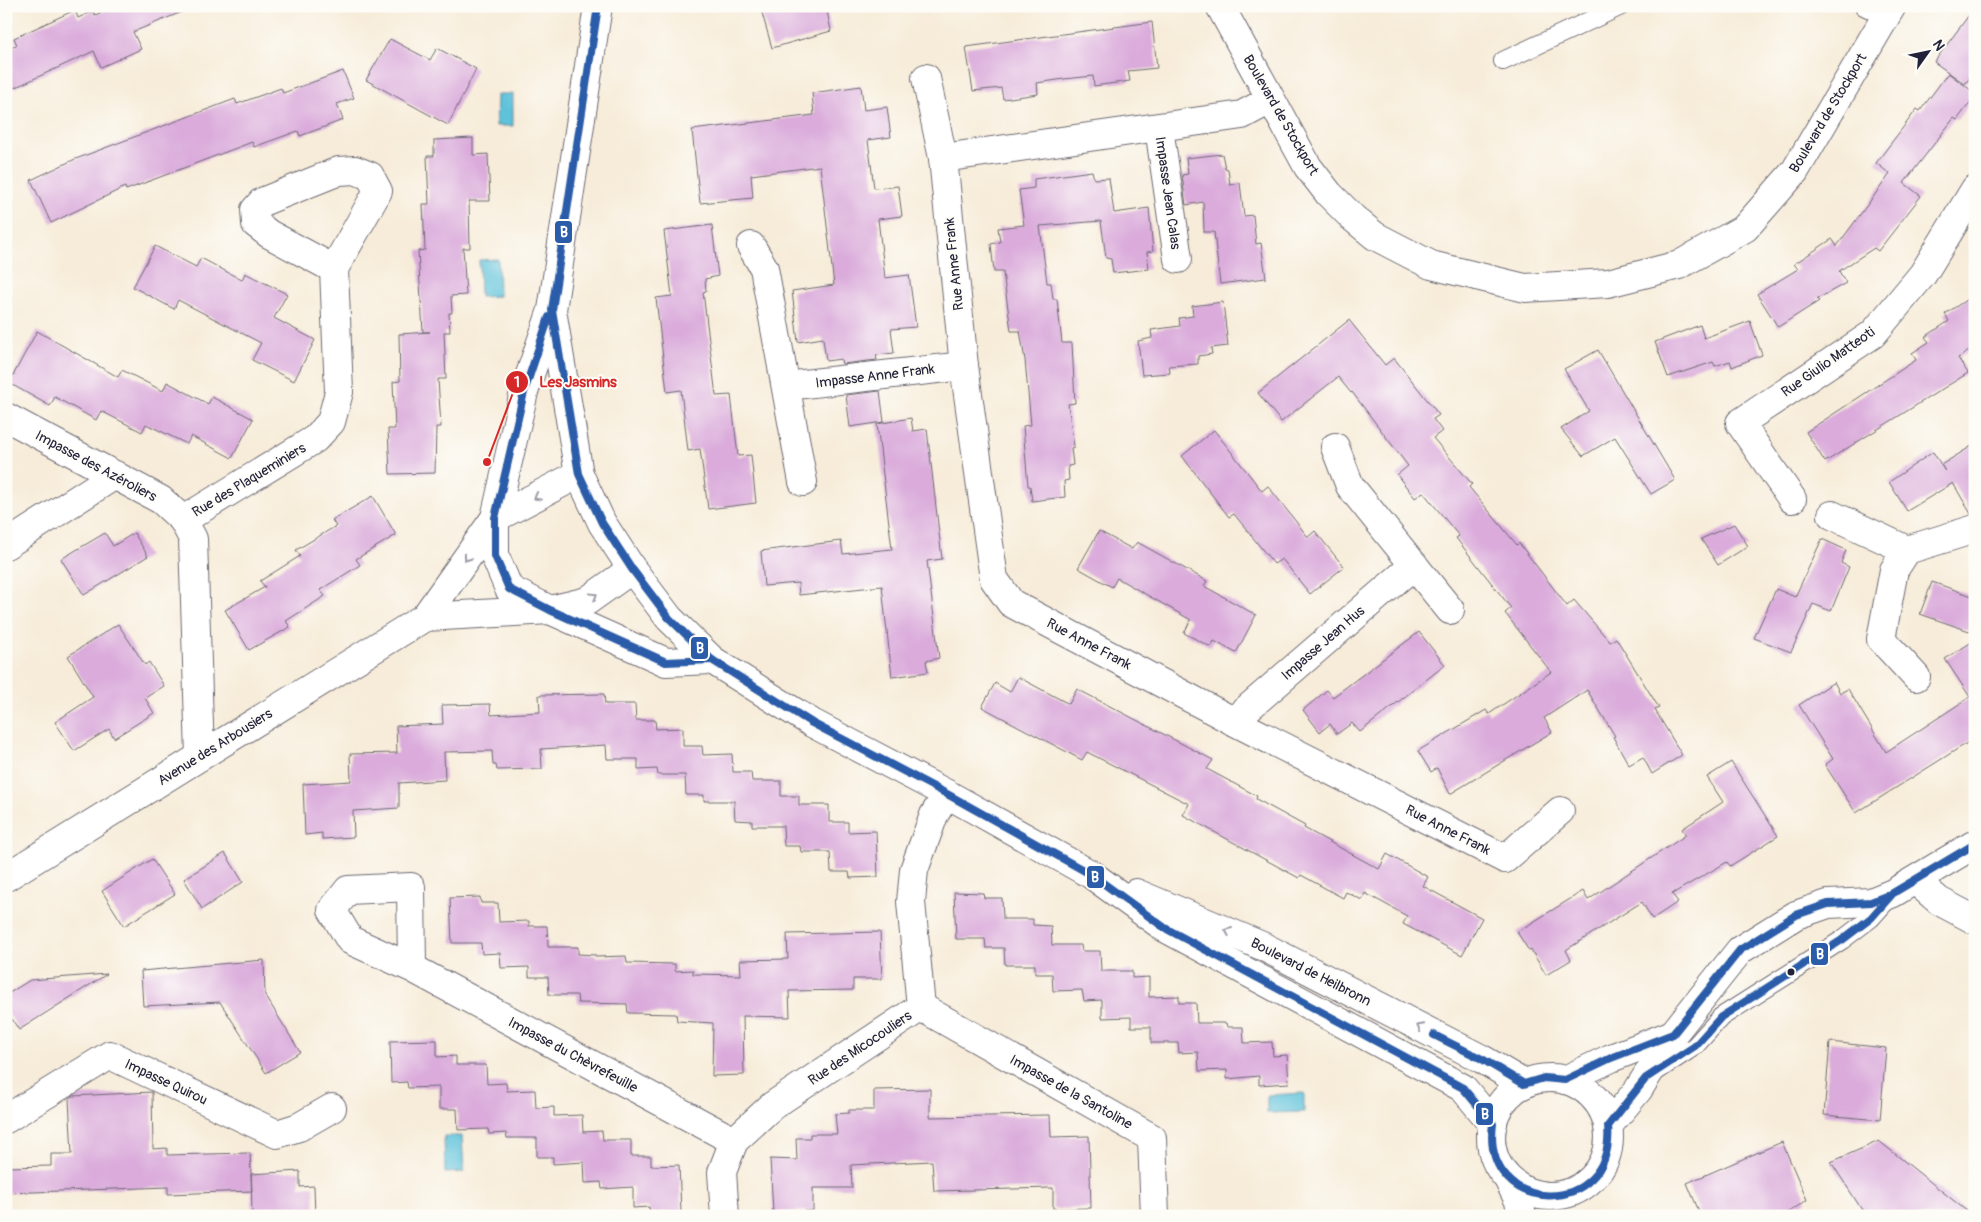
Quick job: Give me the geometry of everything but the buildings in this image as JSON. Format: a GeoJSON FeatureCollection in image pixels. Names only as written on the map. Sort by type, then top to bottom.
{"type":"FeatureCollection","features":[{"type":"Feature","properties":{"kind":"street","name":"Boulevard de Heilbronn"},"geometry":{"type":"LineString","coordinates":[[598,6],[552,310],[579,474],[602,523],[632,569],[669,618],[712,660],[812,723],[947,794],[1092,875],[1262,946],[1482,1059],[1524,1084]]}},
{"type":"Feature","properties":{"kind":"street","name":"Boulevard de Stockport"},"geometry":{"type":"LineString","coordinates":[[1220,6],[1308,167],[1329,194],[1353,218],[1375,236],[1431,264],[1525,288],[1608,283],[1679,265],[1744,228],[1795,171],[1880,10]]}},
{"type":"Feature","properties":{"kind":"street","name":"Rue Anne Frank"},"geometry":{"type":"LineString","coordinates":[[926,78],[943,158],[964,366],[994,580],[1011,603],[1233,721],[1505,859],[1560,810]]}},
{"type":"Feature","properties":{"kind":"street"},"geometry":{"type":"LineString","coordinates":[[943,158],[1242,115],[1270,100]]}},
{"type":"Feature","properties":{"kind":"street","name":"Impasse Jean Calas"},"geometry":{"type":"LineString","coordinates":[[1159,128],[1178,259]]}},
{"type":"Feature","properties":{"kind":"street","name":"Rue Giulio Matteoti"},"geometry":{"type":"LineString","coordinates":[[1792,498],[1740,423],[1873,334],[1923,274],[1975,189]]}},
{"type":"Feature","properties":{"kind":"street"},"geometry":{"type":"LineString","coordinates":[[751,246],[764,268],[803,482]]}},
{"type":"Feature","properties":{"kind":"street","name":"Rue des Plaqueminiers"},"geometry":{"type":"LineString","coordinates":[[200,756],[193,539],[183,520],[315,439],[331,422],[339,392],[334,269]]}},
{"type":"Feature","properties":{"kind":"street","name":"Avenue des Arbousiers"},"geometry":{"type":"LineString","coordinates":[[552,310],[524,392],[495,518],[495,556],[509,589],[550,610],[666,662],[712,660]]}},
{"type":"Feature","properties":{"kind":"street","name":"Impasse Anne Frank"},"geometry":{"type":"LineString","coordinates":[[786,386],[964,366]]}},
{"type":"Feature","properties":{"kind":"street","name":"Impasse des Azéroliers"},"geometry":{"type":"LineString","coordinates":[[6,417],[161,500],[183,520]]}},
{"type":"Feature","properties":{"kind":"street"},"geometry":{"type":"LineString","coordinates":[[1335,447],[1350,486],[1450,610]]}},
{"type":"Feature","properties":{"kind":"street","name":"Avenue des Arbousiers"},"geometry":{"type":"LineString","coordinates":[[6,877],[425,617],[495,518],[579,474]]}},
{"type":"Feature","properties":{"kind":"street"},"geometry":{"type":"LineString","coordinates":[[6,545],[115,475]]}},
{"type":"Feature","properties":{"kind":"street"},"geometry":{"type":"LineString","coordinates":[[1832,515],[1907,550]]}},
{"type":"Feature","properties":{"kind":"street"},"geometry":{"type":"LineString","coordinates":[[1916,677],[1881,640],[1894,570],[1907,550],[1975,529]]}},
{"type":"Feature","properties":{"kind":"street","name":"Impasse Jean Hus"},"geometry":{"type":"LineString","coordinates":[[1233,721],[1414,565]]}},
{"type":"Feature","properties":{"kind":"street","name":"Avenue des Arbousiers"},"geometry":{"type":"LineString","coordinates":[[425,617],[550,610],[587,601],[632,569]]}},
{"type":"Feature","properties":{"kind":"street","name":"Rue des Micocouliers"},"geometry":{"type":"LineString","coordinates":[[725,1216],[722,1172],[734,1141],[772,1106],[921,1007],[911,902],[914,870],[934,816],[947,794]]}},
{"type":"Feature","properties":{"kind":"street"},"geometry":{"type":"LineString","coordinates":[[1608,1126],[1646,1078],[1673,1034],[1740,950],[1796,915],[1828,904],[1871,902],[1904,887],[1975,844]]}},
{"type":"Feature","properties":{"kind":"street","name":"Boulevard de Heilbronn"},"geometry":{"type":"LineString","coordinates":[[1092,875],[1165,928],[1463,1088],[1492,1124]]}},
{"type":"Feature","properties":{"kind":"street"},"geometry":{"type":"LineString","coordinates":[[1904,887],[1939,901],[1975,920]]}},
{"type":"Feature","properties":{"kind":"street","name":"Impasse du Chèvrefeuille"},"geometry":{"type":"LineString","coordinates":[[412,968],[734,1141]]}},
{"type":"Feature","properties":{"kind":"street","name":"Impasse de la Santoline"},"geometry":{"type":"LineString","coordinates":[[921,1007],[1152,1138],[1155,1216]]}},
{"type":"Feature","properties":{"kind":"street"},"geometry":{"type":"LineString","coordinates":[[1565,1080],[1612,1058],[1673,1034]]}},
{"type":"Feature","properties":{"kind":"street","name":"Impasse Quirou"},"geometry":{"type":"LineString","coordinates":[[6,1119],[110,1056],[277,1134],[299,1127],[332,1108]]}},
{"type":"Feature","properties":{"kind":"street"},"geometry":{"type":"LineString","coordinates":[[1522,1216],[1519,1201],[1493,1154],[1492,1124],[1504,1100],[1524,1084],[1544,1078],[1565,1080],[1580,1086],[1593,1097],[1603,1110],[1608,1126],[1608,1144],[1604,1162],[1598,1172],[1579,1189],[1566,1208],[1564,1216]]}},
{"type":"Feature","properties":{"kind":"street"},"geometry":{"type":"LineString","coordinates":[[1508,1180],[1518,1187],[1543,1196],[1555,1196],[1579,1189]]}},
{"type":"Feature","properties":{"kind":"lane"},"geometry":{"type":"LineString","coordinates":[[1502,61],[1621,6]]}},
{"type":"Feature","properties":{"kind":"lane"},"geometry":{"type":"LineString","coordinates":[[1646,1078],[1695,1046],[1722,1017],[1842,940],[1871,918],[1904,887]]}},
{"type":"Feature","properties":{"kind":"water"},"geometry":{"type":"Polygon","coordinates":[[[497,94],[513,94],[513,126],[496,126],[497,94]]]}},
{"type":"Feature","properties":{"kind":"water"},"geometry":{"type":"Polygon","coordinates":[[[498,259],[499,296],[480,297],[479,260],[498,259]]]}},
{"type":"Feature","properties":{"kind":"water"},"geometry":{"type":"Polygon","coordinates":[[[1304,1093],[1304,1112],[1267,1113],[1267,1095],[1304,1093]]]}},
{"type":"Feature","properties":{"kind":"water"},"geometry":{"type":"Polygon","coordinates":[[[444,1136],[462,1136],[464,1172],[445,1173],[444,1136]]]}},
{"type":"Feature","properties":{"kind":"transit line","name":"B"},"geometry":{"type":"LineString","coordinates":[[598,6],[552,310],[579,474],[602,523],[632,569],[669,618],[712,660],[812,723],[947,794],[1092,875],[1165,928],[1463,1088],[1493,1124],[1495,1155],[1507,1177],[1526,1191],[1549,1196],[1572,1191],[1592,1179],[1605,1157],[1608,1126],[1646,1078],[1695,1046],[1721,1017],[1842,940],[1871,918],[1893,893],[1975,844]]}},
{"type":"Feature","properties":{"kind":"transit line","name":"B"},"geometry":{"type":"LineString","coordinates":[[549,317],[524,392],[495,518],[495,556],[509,589],[550,610],[666,662],[712,660]]}},
{"type":"Feature","properties":{"kind":"transit line","name":"B"},"geometry":{"type":"LineString","coordinates":[[1434,1035],[1482,1059],[1524,1084],[1544,1078],[1565,1080],[1611,1058],[1673,1034],[1740,950],[1796,915],[1828,904],[1871,902],[1886,896]]}},
{"type":"Feature","properties":{"kind":"place","name":"Les Jasmins"},"geometry":{"type":"Point","coordinates":[487,462]}}]}
